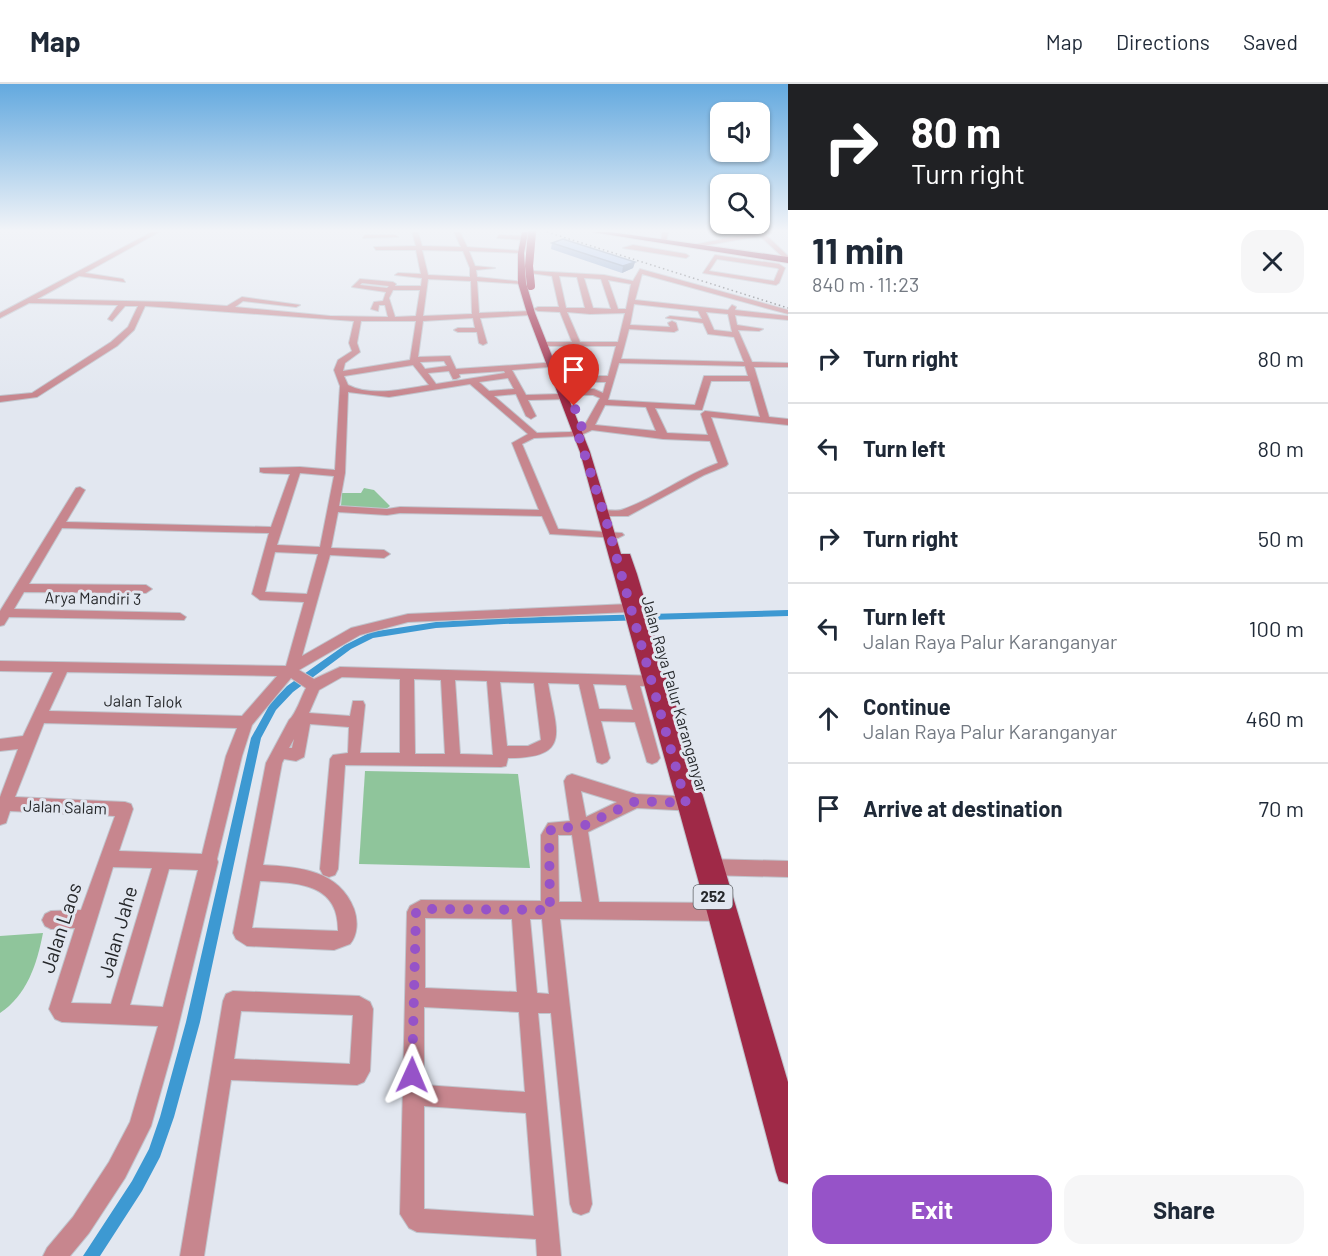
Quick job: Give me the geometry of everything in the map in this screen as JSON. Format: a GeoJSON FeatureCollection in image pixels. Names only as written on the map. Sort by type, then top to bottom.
{"type":"FeatureCollection","features":[{"type":"Feature","properties":{"kind":"main road","name":"Jalan Raya Palur Karanganyar"},"geometry":{"type":"LineString","coordinates":[[529,287],[547,344],[584,431],[636,616],[647,681],[692,804],[788,1121]]}},
{"type":"Feature","properties":{"kind":"main road","name":"252"},"geometry":{"type":"LineString","coordinates":[[531,287],[532,299]]}},
{"type":"Feature","properties":{"kind":"main road","name":"Jalan Raya Palur Karanganyar"},"geometry":{"type":"LineString","coordinates":[[532,287],[532,299]]}},
{"type":"Feature","properties":{"kind":"main road","name":"Jalan Raya Palur Karanganyar"},"geometry":{"type":"LineString","coordinates":[[723,912],[788,1172]]}},
{"type":"Feature","properties":{"kind":"street"},"geometry":{"type":"LineString","coordinates":[[0,316],[54,287]]}},
{"type":"Feature","properties":{"kind":"street"},"geometry":{"type":"LineString","coordinates":[[475,287],[476,315],[483,344]]}},
{"type":"Feature","properties":{"kind":"street"},"geometry":{"type":"LineString","coordinates":[[497,287],[563,311],[629,312]]}},
{"type":"Feature","properties":{"kind":"street"},"geometry":{"type":"LineString","coordinates":[[344,386],[351,390],[387,394],[472,381],[554,361],[583,359],[563,311],[558,287]]}},
{"type":"Feature","properties":{"kind":"street"},"geometry":{"type":"LineString","coordinates":[[583,287],[589,311]]}},
{"type":"Feature","properties":{"kind":"street"},"geometry":{"type":"LineString","coordinates":[[607,287],[615,311]]}},
{"type":"Feature","properties":{"kind":"street"},"geometry":{"type":"LineString","coordinates":[[584,431],[604,399],[612,379],[632,302],[634,287]]}},
{"type":"Feature","properties":{"kind":"street"},"geometry":{"type":"LineString","coordinates":[[689,287],[788,312]]}},
{"type":"Feature","properties":{"kind":"street"},"geometry":{"type":"LineString","coordinates":[[392,318],[386,297],[390,288],[423,288],[415,361],[432,386]]}},
{"type":"Feature","properties":{"kind":"street"},"geometry":{"type":"LineString","coordinates":[[736,297],[731,313],[734,327],[747,359],[765,420]]}},
{"type":"Feature","properties":{"kind":"street"},"geometry":{"type":"LineString","coordinates":[[228,309],[242,299],[296,305]]}},
{"type":"Feature","properties":{"kind":"street"},"geometry":{"type":"LineString","coordinates":[[28,301],[213,307],[358,320],[476,315],[532,299]]}},
{"type":"Feature","properties":{"kind":"street"},"geometry":{"type":"LineString","coordinates":[[632,302],[788,318]]}},
{"type":"Feature","properties":{"kind":"street"},"geometry":{"type":"LineString","coordinates":[[375,309],[375,303],[387,303]]}},
{"type":"Feature","properties":{"kind":"street"},"geometry":{"type":"LineString","coordinates":[[112,319],[123,304]]}},
{"type":"Feature","properties":{"kind":"street"},"geometry":{"type":"LineString","coordinates":[[0,399],[33,396],[114,344],[131,328],[142,304]]}},
{"type":"Feature","properties":{"kind":"street"},"geometry":{"type":"LineString","coordinates":[[701,309],[704,321],[712,333],[738,337]]}},
{"type":"Feature","properties":{"kind":"street"},"geometry":{"type":"LineString","coordinates":[[589,311],[629,312]]}},
{"type":"Feature","properties":{"kind":"street"},"geometry":{"type":"LineString","coordinates":[[292,671],[335,509],[340,473],[344,386],[338,372],[341,362],[356,352],[353,343],[358,320]]}},
{"type":"Feature","properties":{"kind":"street"},"geometry":{"type":"LineString","coordinates":[[626,327],[673,330],[671,321],[704,321]]}},
{"type":"Feature","properties":{"kind":"street"},"geometry":{"type":"LineString","coordinates":[[734,327],[759,328]]}},
{"type":"Feature","properties":{"kind":"street"},"geometry":{"type":"LineString","coordinates":[[458,330],[480,330]]}},
{"type":"Feature","properties":{"kind":"street"},"geometry":{"type":"LineString","coordinates":[[707,339],[738,337]]}},
{"type":"Feature","properties":{"kind":"street"},"geometry":{"type":"LineString","coordinates":[[547,344],[621,344]]}},
{"type":"Feature","properties":{"kind":"street"},"geometry":{"type":"LineString","coordinates":[[616,361],[696,362],[788,357]]}},
{"type":"Feature","properties":{"kind":"street"},"geometry":{"type":"LineString","coordinates":[[341,375],[415,361],[447,358],[454,372]]}},
{"type":"Feature","properties":{"kind":"street"},"geometry":{"type":"LineString","coordinates":[[369,359],[375,368]]}},
{"type":"Feature","properties":{"kind":"street"},"geometry":{"type":"LineString","coordinates":[[747,359],[788,365]]}},
{"type":"Feature","properties":{"kind":"street"},"geometry":{"type":"LineString","coordinates":[[485,394],[594,392],[604,399],[650,406],[700,408],[707,378],[696,362]]}},
{"type":"Feature","properties":{"kind":"street"},"geometry":{"type":"LineString","coordinates":[[421,372],[509,371]]}},
{"type":"Feature","properties":{"kind":"street"},"geometry":{"type":"LineString","coordinates":[[509,371],[531,416]]}},
{"type":"Feature","properties":{"kind":"street"},"geometry":{"type":"LineString","coordinates":[[707,378],[753,379]]}},
{"type":"Feature","properties":{"kind":"street"},"geometry":{"type":"LineString","coordinates":[[561,379],[612,379]]}},
{"type":"Feature","properties":{"kind":"street"},"geometry":{"type":"LineString","coordinates":[[472,381],[533,434]]}},
{"type":"Feature","properties":{"kind":"street"},"geometry":{"type":"LineString","coordinates":[[404,386],[432,386]]}},
{"type":"Feature","properties":{"kind":"street"},"geometry":{"type":"LineString","coordinates":[[650,406],[661,434]]}},
{"type":"Feature","properties":{"kind":"street"},"geometry":{"type":"LineString","coordinates":[[607,513],[624,514],[700,473],[723,464],[705,414],[788,422]]}},
{"type":"Feature","properties":{"kind":"street"},"geometry":{"type":"LineString","coordinates":[[614,535],[555,532],[517,445],[519,441],[533,434],[584,431],[713,438]]}},
{"type":"Feature","properties":{"kind":"street"},"geometry":{"type":"LineString","coordinates":[[264,470],[340,473]]}},
{"type":"Feature","properties":{"kind":"street"},"geometry":{"type":"LineString","coordinates":[[296,471],[275,530],[258,595],[311,598]]}},
{"type":"Feature","properties":{"kind":"street"},"geometry":{"type":"LineString","coordinates":[[3,613],[80,490]]}},
{"type":"Feature","properties":{"kind":"street"},"geometry":{"type":"LineString","coordinates":[[335,509],[387,512],[400,510],[547,513]]}},
{"type":"Feature","properties":{"kind":"street"},"geometry":{"type":"LineString","coordinates":[[58,525],[275,530]]}},
{"type":"Feature","properties":{"kind":"street"},"geometry":{"type":"LineString","coordinates":[[271,548],[384,554]]}},
{"type":"Feature","properties":{"kind":"street"},"geometry":{"type":"LineString","coordinates":[[20,588],[146,589]]}},
{"type":"Feature","properties":{"kind":"street","name":"Arya Mandiri 3"},"geometry":{"type":"LineString","coordinates":[[3,613],[180,617]]}},
{"type":"Feature","properties":{"kind":"street"},"geometry":{"type":"LineString","coordinates":[[55,1256],[81,1225],[117,1170],[140,1126],[210,862],[234,756],[246,722],[292,671],[356,631],[408,618],[636,616]]}},
{"type":"Feature","properties":{"kind":"street"},"geometry":{"type":"LineString","coordinates":[[0,666],[292,671],[312,685]]}},
{"type":"Feature","properties":{"kind":"street"},"geometry":{"type":"LineString","coordinates":[[3,811],[28,742],[62,668]]}},
{"type":"Feature","properties":{"kind":"street"},"geometry":{"type":"LineString","coordinates":[[252,872],[303,877],[319,881],[332,891],[344,907],[347,934],[344,938],[334,941],[243,937],[242,933],[252,872],[279,753],[302,711],[312,685],[337,672],[647,681],[641,716],[652,758]]}},
{"type":"Feature","properties":{"kind":"street"},"geometry":{"type":"LineString","coordinates":[[407,674],[408,759]]}},
{"type":"Feature","properties":{"kind":"street"},"geometry":{"type":"LineString","coordinates":[[448,675],[453,760]]}},
{"type":"Feature","properties":{"kind":"street"},"geometry":{"type":"LineString","coordinates":[[493,676],[501,757]]}},
{"type":"Feature","properties":{"kind":"street"},"geometry":{"type":"LineString","coordinates":[[329,869],[338,759],[453,760],[501,757],[530,752],[548,743],[549,734],[540,678]]}},
{"type":"Feature","properties":{"kind":"street"},"geometry":{"type":"LineString","coordinates":[[585,679],[602,758]]}},
{"type":"Feature","properties":{"kind":"street"},"geometry":{"type":"LineString","coordinates":[[354,750],[358,705]]}},
{"type":"Feature","properties":{"kind":"street"},"geometry":{"type":"LineString","coordinates":[[302,711],[356,722]]}},
{"type":"Feature","properties":{"kind":"street"},"geometry":{"type":"LineString","coordinates":[[593,714],[641,716]]}},
{"type":"Feature","properties":{"kind":"street","name":"Jalan Talok"},"geometry":{"type":"LineString","coordinates":[[40,717],[246,722]]}},
{"type":"Feature","properties":{"kind":"street"},"geometry":{"type":"LineString","coordinates":[[0,745],[28,742]]}},
{"type":"Feature","properties":{"kind":"street"},"geometry":{"type":"LineString","coordinates":[[592,911],[572,781],[636,801],[692,804]]}},
{"type":"Feature","properties":{"kind":"street"},"geometry":{"type":"LineString","coordinates":[[581,1204],[550,910],[550,832],[557,827],[579,828],[636,801]]}},
{"type":"Feature","properties":{"kind":"street","name":"Jalan Salam"},"geometry":{"type":"LineString","coordinates":[[3,811],[125,809]]}},
{"type":"Feature","properties":{"kind":"street","name":"Jalan Laos"},"geometry":{"type":"LineString","coordinates":[[118,1014],[60,1011],[59,1006],[125,809]]}},
{"type":"Feature","properties":{"kind":"street"},"geometry":{"type":"LineString","coordinates":[[107,859],[210,862]]}},
{"type":"Feature","properties":{"kind":"street","name":"Jalan Jahe"},"geometry":{"type":"LineString","coordinates":[[118,1014],[162,862]]}},
{"type":"Feature","properties":{"kind":"street"},"geometry":{"type":"LineString","coordinates":[[710,867],[788,869]]}},
{"type":"Feature","properties":{"kind":"street"},"geometry":{"type":"LineString","coordinates":[[547,1228],[414,1218],[410,1208],[415,915],[418,910],[723,912]]}},
{"type":"Feature","properties":{"kind":"street"},"geometry":{"type":"LineString","coordinates":[[520,910],[549,1256]]}},
{"type":"Feature","properties":{"kind":"street"},"geometry":{"type":"LineString","coordinates":[[51,920],[87,919]]}},
{"type":"Feature","properties":{"kind":"street"},"geometry":{"type":"LineString","coordinates":[[414,997],[559,1004]]}},
{"type":"Feature","properties":{"kind":"street"},"geometry":{"type":"LineString","coordinates":[[192,1256],[221,1069],[233,1001],[359,1006],[363,1009],[360,1071],[357,1075],[221,1069]]}},
{"type":"Feature","properties":{"kind":"street"},"geometry":{"type":"LineString","coordinates":[[118,1014],[170,1017]]}},
{"type":"Feature","properties":{"kind":"street"},"geometry":{"type":"LineString","coordinates":[[412,1095],[537,1103]]}},
{"type":"Feature","properties":{"kind":"green space"},"geometry":{"type":"Polygon","coordinates":[[[364,488],[374,490],[390,506],[386,509],[341,506],[342,493],[361,493],[364,488]]]}},
{"type":"Feature","properties":{"kind":"green space"},"geometry":{"type":"Polygon","coordinates":[[[365,771],[518,774],[530,868],[359,864],[365,771]]]}},
{"type":"Feature","properties":{"kind":"green space"},"geometry":{"type":"Polygon","coordinates":[[[43,933],[38,956],[24,988],[0,1013],[0,936],[43,933]]]}},
{"type":"Feature","properties":{"kind":"waterway"},"geometry":{"type":"LineString","coordinates":[[91,1256],[137,1186],[155,1152],[193,1022],[256,738],[273,707],[290,689],[348,647],[371,635],[436,625],[788,613]]}},
{"type":"Feature","properties":{"kind":"railway"},"geometry":{"type":"LineString","coordinates":[[720,287],[788,308]]}},
{"type":"Feature","properties":{"kind":"route"},"geometry":{"type":"LineString","coordinates":[[412,1075],[415,915],[418,910],[550,910],[549,835],[551,830],[557,827],[579,828],[636,801],[686,803],[649,681],[606,520],[578,434],[584,433],[574,406]]}}]}
